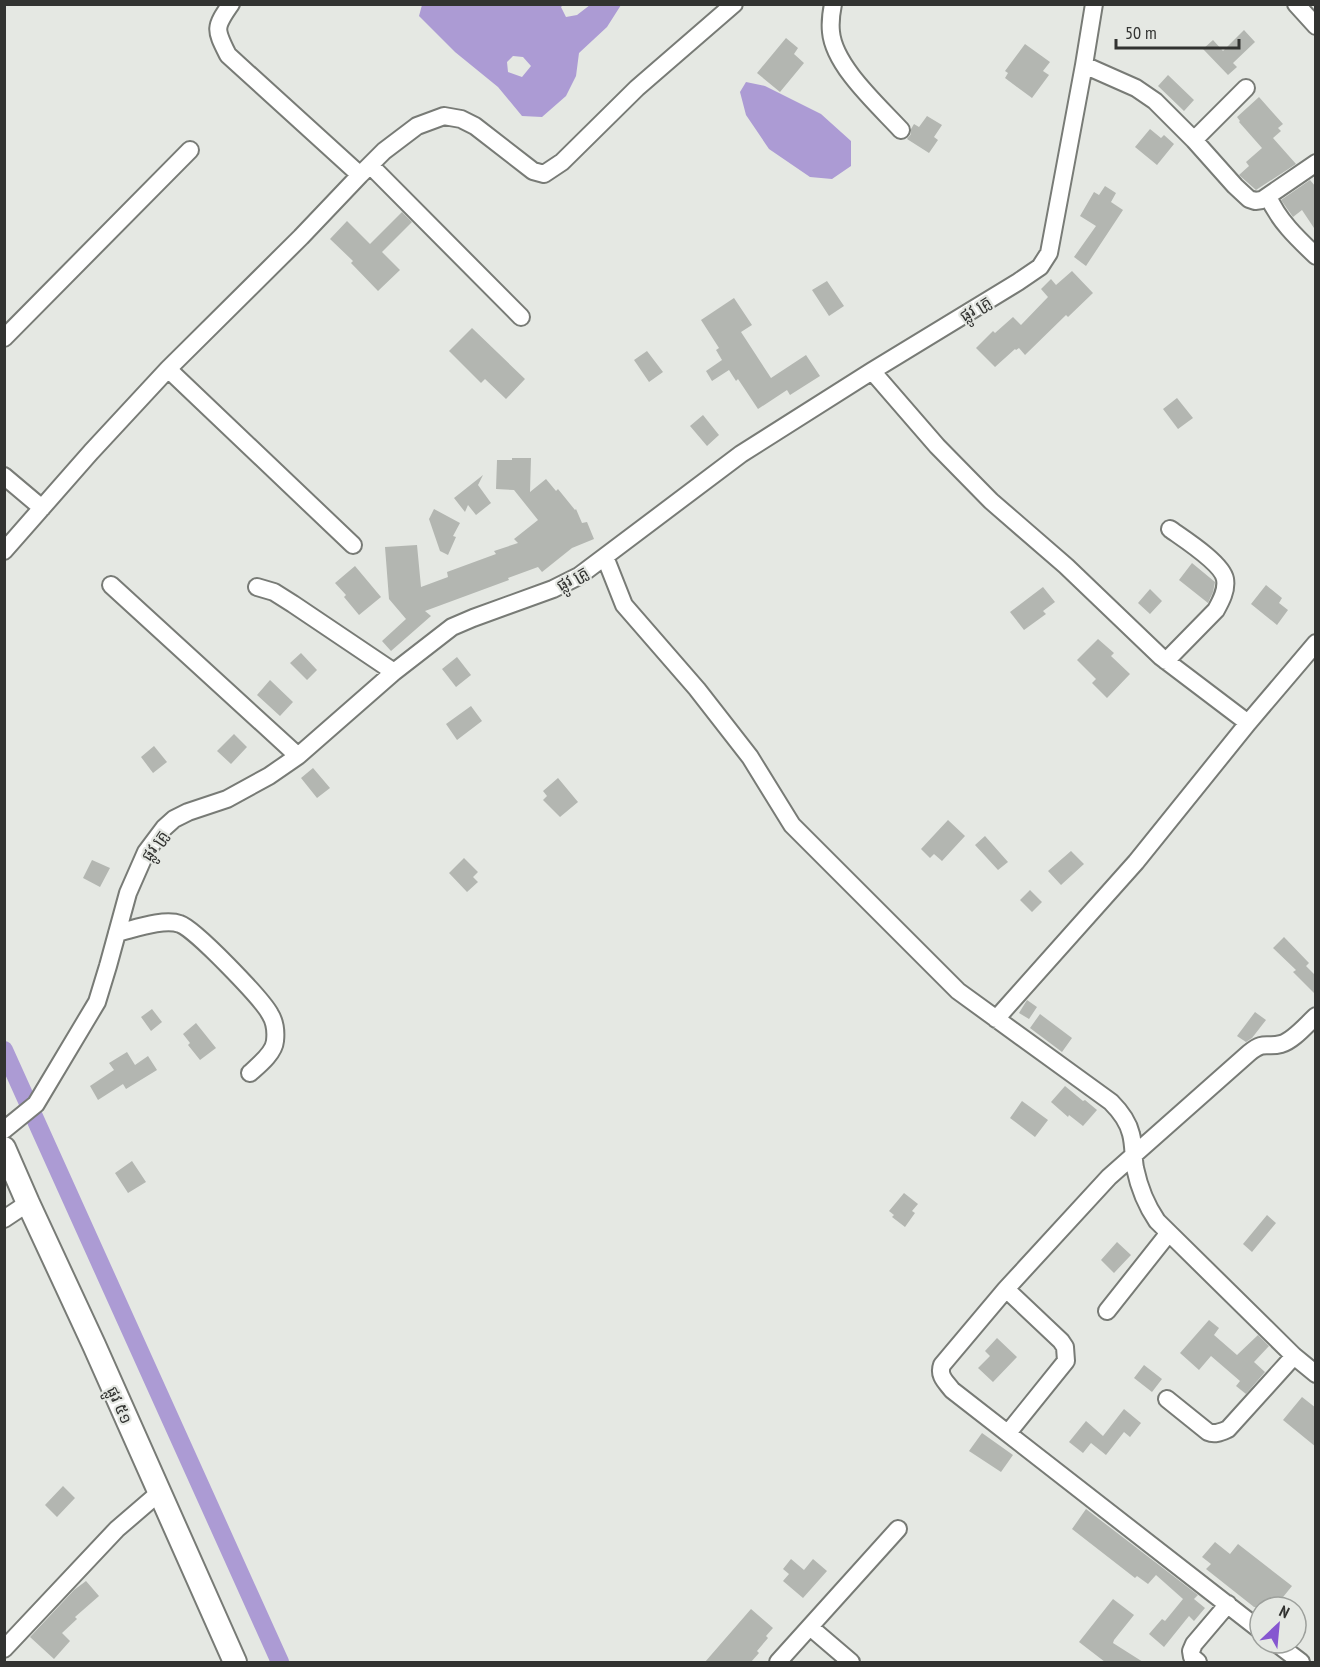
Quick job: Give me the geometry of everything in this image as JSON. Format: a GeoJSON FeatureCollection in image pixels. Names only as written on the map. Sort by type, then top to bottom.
{"type":"FeatureCollection","features":[{"type":"Feature","properties":{"kind":"main road","name":"ផ្លូវ ៥១"},"geometry":{"type":"LineString","coordinates":[[4,1148],[235,1662]]}},
{"type":"Feature","properties":{"kind":"street"},"geometry":{"type":"LineString","coordinates":[[231,4],[218,23],[219,38],[228,55],[365,170],[520,317]]}},
{"type":"Feature","properties":{"kind":"street"},"geometry":{"type":"LineString","coordinates":[[4,550],[168,369],[384,151],[417,126],[444,116],[461,119],[474,126],[533,171],[544,174],[562,162],[637,88],[734,4]]}},
{"type":"Feature","properties":{"kind":"street"},"geometry":{"type":"LineString","coordinates":[[832,4],[833,45],[844,67],[901,130]]}},
{"type":"Feature","properties":{"kind":"street","name":"ផ្លូវ គ្រូ"},"geometry":{"type":"LineString","coordinates":[[8,1128],[36,1104],[97,1002],[128,893],[146,852],[164,828],[174,819],[248,789],[297,756],[394,672],[452,627],[566,584],[741,454],[1040,267],[1049,253],[1094,4]]}},
{"type":"Feature","properties":{"kind":"street"},"geometry":{"type":"LineString","coordinates":[[1296,4],[1316,26]]}},
{"type":"Feature","properties":{"kind":"street"},"geometry":{"type":"LineString","coordinates":[[1084,65],[1136,88],[1155,101],[1249,199],[1262,200],[1316,163]]}},
{"type":"Feature","properties":{"kind":"street"},"geometry":{"type":"LineString","coordinates":[[1194,141],[1246,88]]}},
{"type":"Feature","properties":{"kind":"street"},"geometry":{"type":"LineString","coordinates":[[4,338],[190,150]]}},
{"type":"Feature","properties":{"kind":"street"},"geometry":{"type":"LineString","coordinates":[[1268,196],[1282,221],[1316,256]]}},
{"type":"Feature","properties":{"kind":"street"},"geometry":{"type":"LineString","coordinates":[[168,369],[353,545]]}},
{"type":"Feature","properties":{"kind":"street"},"geometry":{"type":"LineString","coordinates":[[872,371],[937,446],[991,501],[1066,566],[1166,661],[1248,723]]}},
{"type":"Feature","properties":{"kind":"street"},"geometry":{"type":"LineString","coordinates":[[4,476],[42,508]]}},
{"type":"Feature","properties":{"kind":"street"},"geometry":{"type":"LineString","coordinates":[[1166,661],[1216,610],[1222,600],[1226,585],[1225,576],[1216,565],[1170,530]]}},
{"type":"Feature","properties":{"kind":"street"},"geometry":{"type":"LineString","coordinates":[[605,556],[624,605],[697,689],[743,749],[792,825],[958,992],[1112,1102],[1122,1113],[1132,1135],[1133,1155],[1140,1187],[1149,1209],[1168,1234],[1294,1356],[1316,1374]]}},
{"type":"Feature","properties":{"kind":"street"},"geometry":{"type":"LineString","coordinates":[[111,585],[297,756]]}},
{"type":"Feature","properties":{"kind":"street"},"geometry":{"type":"LineString","coordinates":[[257,587],[274,592],[394,672]]}},
{"type":"Feature","properties":{"kind":"street"},"geometry":{"type":"LineString","coordinates":[[996,1019],[1136,862],[1248,723],[1316,644]]}},
{"type":"Feature","properties":{"kind":"street"},"geometry":{"type":"LineString","coordinates":[[117,933],[171,921],[181,924],[209,947],[245,984],[270,1014],[276,1029],[275,1044],[250,1073]]}},
{"type":"Feature","properties":{"kind":"street"},"geometry":{"type":"LineString","coordinates":[[1248,1620],[952,1390],[940,1375],[940,1371],[942,1365],[1006,1289],[1083,1204],[1133,1155],[1257,1046],[1282,1044],[1316,1016]]}},
{"type":"Feature","properties":{"kind":"street"},"geometry":{"type":"LineString","coordinates":[[4,1219],[28,1203]]}},
{"type":"Feature","properties":{"kind":"street"},"geometry":{"type":"LineString","coordinates":[[1107,1311],[1168,1234]]}},
{"type":"Feature","properties":{"kind":"street"},"geometry":{"type":"LineString","coordinates":[[1006,1289],[1061,1341],[1065,1347],[1066,1361],[1008,1433]]}},
{"type":"Feature","properties":{"kind":"street"},"geometry":{"type":"LineString","coordinates":[[1167,1399],[1208,1432],[1219,1433],[1228,1429],[1294,1356]]}},
{"type":"Feature","properties":{"kind":"street"},"geometry":{"type":"LineString","coordinates":[[4,1649],[117,1530],[160,1492]]}},
{"type":"Feature","properties":{"kind":"street"},"geometry":{"type":"LineString","coordinates":[[778,1662],[898,1529]]}},
{"type":"Feature","properties":{"kind":"street"},"geometry":{"type":"LineString","coordinates":[[1198,1662],[1192,1657],[1191,1651],[1194,1644],[1228,1604]]}},
{"type":"Feature","properties":{"kind":"street"},"geometry":{"type":"LineString","coordinates":[[810,1628],[851,1662]]}},
{"type":"Feature","properties":{"kind":"shaded area"},"geometry":{"type":"Polygon","coordinates":[[[422,5],[563,5],[561,7],[566,17],[577,15],[590,5],[621,5],[607,27],[579,53],[576,76],[566,96],[542,117],[522,116],[498,87],[455,52],[419,16],[422,5]],[[513,56],[507,62],[508,72],[522,77],[531,66],[523,57],[513,56]]]}},
{"type":"Feature","properties":{"kind":"shaded area"},"geometry":{"type":"Polygon","coordinates":[[[746,82],[765,86],[821,114],[851,141],[851,166],[832,179],[810,177],[769,149],[746,115],[740,92],[746,82]]]}},
{"type":"Feature","properties":{"kind":"building"},"geometry":{"type":"Polygon","coordinates":[[[1244,30],[1255,42],[1233,63],[1237,67],[1228,75],[1203,49],[1213,40],[1223,51],[1244,30]]]}},
{"type":"Feature","properties":{"kind":"building"},"geometry":{"type":"Polygon","coordinates":[[[786,38],[798,48],[794,54],[804,63],[780,92],[757,73],[786,38]]]}},
{"type":"Feature","properties":{"kind":"building"},"geometry":{"type":"Polygon","coordinates":[[[1025,44],[1050,62],[1043,71],[1049,75],[1032,98],[1005,78],[1008,73],[1005,71],[1025,44]]]}},
{"type":"Feature","properties":{"kind":"building"},"geometry":{"type":"Polygon","coordinates":[[[1168,75],[1194,100],[1184,111],[1158,86],[1168,75]]]}},
{"type":"Feature","properties":{"kind":"building"},"geometry":{"type":"Polygon","coordinates":[[[1259,97],[1283,124],[1278,128],[1281,131],[1273,138],[1296,164],[1256,190],[1239,175],[1249,166],[1246,162],[1262,148],[1237,117],[1259,97]]]}},
{"type":"Feature","properties":{"kind":"building"},"geometry":{"type":"Polygon","coordinates":[[[927,116],[942,125],[934,137],[938,140],[929,153],[907,139],[914,124],[919,127],[927,116]]]}},
{"type":"Feature","properties":{"kind":"building"},"geometry":{"type":"Polygon","coordinates":[[[1150,129],[1161,138],[1164,135],[1174,144],[1157,165],[1135,147],[1150,129]]]}},
{"type":"Feature","properties":{"kind":"building"},"geometry":{"type":"Polygon","coordinates":[[[1310,180],[1316,187],[1316,231],[1302,210],[1293,217],[1281,200],[1310,180]]]}},
{"type":"Feature","properties":{"kind":"building"},"geometry":{"type":"Polygon","coordinates":[[[1105,186],[1116,193],[1111,202],[1123,210],[1086,266],[1074,257],[1096,226],[1080,216],[1094,192],[1099,195],[1105,186]]]}},
{"type":"Feature","properties":{"kind":"building"},"geometry":{"type":"Polygon","coordinates":[[[402,212],[412,222],[382,252],[400,270],[378,291],[351,263],[353,261],[330,239],[347,221],[370,244],[402,212]]]}},
{"type":"Feature","properties":{"kind":"building"},"geometry":{"type":"Polygon","coordinates":[[[1072,271],[1093,293],[1068,317],[1066,315],[1025,355],[1019,348],[1015,349],[995,367],[976,348],[993,331],[995,333],[1013,317],[1021,325],[1048,297],[1041,289],[1051,279],[1056,285],[1072,271]]]}},
{"type":"Feature","properties":{"kind":"building"},"geometry":{"type":"Polygon","coordinates":[[[827,281],[844,306],[829,316],[812,290],[827,281]]]}},
{"type":"Feature","properties":{"kind":"building"},"geometry":{"type":"Polygon","coordinates":[[[734,298],[752,325],[741,332],[771,378],[806,355],[820,376],[790,395],[787,390],[758,409],[738,379],[736,381],[729,370],[712,381],[706,371],[722,360],[716,350],[719,348],[701,320],[734,298]]]}},
{"type":"Feature","properties":{"kind":"building"},"geometry":{"type":"Polygon","coordinates":[[[472,328],[525,379],[506,399],[485,379],[481,383],[449,351],[472,328]]]}},
{"type":"Feature","properties":{"kind":"building"},"geometry":{"type":"Polygon","coordinates":[[[647,351],[663,372],[649,382],[634,360],[647,351]]]}},
{"type":"Feature","properties":{"kind":"building"},"geometry":{"type":"Polygon","coordinates":[[[1177,398],[1193,418],[1178,429],[1163,409],[1177,398]]]}},
{"type":"Feature","properties":{"kind":"building"},"geometry":{"type":"Polygon","coordinates":[[[703,415],[719,435],[707,446],[690,426],[703,415]]]}},
{"type":"Feature","properties":{"kind":"building"},"geometry":{"type":"Polygon","coordinates":[[[512,458],[531,458],[530,492],[546,479],[576,509],[582,523],[587,522],[594,539],[572,548],[542,572],[538,567],[425,611],[431,616],[391,651],[382,641],[406,619],[389,599],[385,547],[417,545],[421,587],[448,577],[447,572],[496,554],[494,551],[518,543],[514,539],[538,520],[514,490],[496,489],[497,460],[512,460],[512,458]]]}},
{"type":"Feature","properties":{"kind":"building"},"geometry":{"type":"Polygon","coordinates":[[[483,475],[478,485],[491,503],[476,515],[468,505],[465,512],[454,498],[483,475]]]}},
{"type":"Feature","properties":{"kind":"building"},"geometry":{"type":"Polygon","coordinates":[[[434,509],[460,523],[453,536],[456,537],[448,555],[440,551],[429,519],[434,509]]]}},
{"type":"Feature","properties":{"kind":"building"},"geometry":{"type":"Polygon","coordinates":[[[1192,563],[1215,582],[1208,603],[1179,580],[1192,563]]]}},
{"type":"Feature","properties":{"kind":"building"},"geometry":{"type":"Polygon","coordinates":[[[355,566],[381,597],[359,615],[335,583],[355,566]]]}},
{"type":"Feature","properties":{"kind":"building"},"geometry":{"type":"Polygon","coordinates":[[[1266,585],[1282,598],[1279,603],[1288,610],[1277,625],[1251,604],[1266,585]]]}},
{"type":"Feature","properties":{"kind":"building"},"geometry":{"type":"Polygon","coordinates":[[[1043,587],[1055,602],[1043,611],[1046,614],[1024,630],[1010,612],[1043,587]]]}},
{"type":"Feature","properties":{"kind":"building"},"geometry":{"type":"Polygon","coordinates":[[[1150,589],[1162,601],[1150,614],[1138,603],[1150,589]]]}},
{"type":"Feature","properties":{"kind":"building"},"geometry":{"type":"Polygon","coordinates":[[[1098,639],[1114,653],[1111,656],[1130,674],[1107,698],[1092,683],[1096,679],[1077,660],[1098,639]]]}},
{"type":"Feature","properties":{"kind":"building"},"geometry":{"type":"Polygon","coordinates":[[[301,653],[317,670],[307,680],[290,663],[301,653]]]}},
{"type":"Feature","properties":{"kind":"building"},"geometry":{"type":"Polygon","coordinates":[[[457,657],[471,675],[456,687],[442,669],[457,657]]]}},
{"type":"Feature","properties":{"kind":"building"},"geometry":{"type":"Polygon","coordinates":[[[270,680],[293,702],[280,716],[257,695],[270,680]]]}},
{"type":"Feature","properties":{"kind":"building"},"geometry":{"type":"Polygon","coordinates":[[[471,706],[482,721],[457,740],[446,724],[471,706]]]}},
{"type":"Feature","properties":{"kind":"building"},"geometry":{"type":"Polygon","coordinates":[[[234,734],[247,747],[231,764],[217,751],[234,734]]]}},
{"type":"Feature","properties":{"kind":"building"},"geometry":{"type":"Polygon","coordinates":[[[154,746],[167,762],[153,773],[141,757],[154,746]]]}},
{"type":"Feature","properties":{"kind":"building"},"geometry":{"type":"Polygon","coordinates":[[[313,768],[330,788],[317,798],[301,778],[313,768]]]}},
{"type":"Feature","properties":{"kind":"building"},"geometry":{"type":"Polygon","coordinates":[[[558,778],[578,802],[560,817],[543,800],[547,796],[543,791],[558,778]]]}},
{"type":"Feature","properties":{"kind":"building"},"geometry":{"type":"Polygon","coordinates":[[[948,820],[965,836],[942,861],[934,854],[930,858],[921,849],[948,820]]]}},
{"type":"Feature","properties":{"kind":"building"},"geometry":{"type":"Polygon","coordinates":[[[985,836],[1008,862],[998,870],[975,845],[985,836]]]}},
{"type":"Feature","properties":{"kind":"building"},"geometry":{"type":"Polygon","coordinates":[[[1071,851],[1084,864],[1061,885],[1048,871],[1071,851]]]}},
{"type":"Feature","properties":{"kind":"building"},"geometry":{"type":"Polygon","coordinates":[[[464,858],[478,872],[473,877],[478,882],[467,892],[449,873],[464,858]]]}},
{"type":"Feature","properties":{"kind":"building"},"geometry":{"type":"Polygon","coordinates":[[[92,860],[110,868],[100,887],[83,878],[92,860]]]}},
{"type":"Feature","properties":{"kind":"building"},"geometry":{"type":"Polygon","coordinates":[[[1030,890],[1042,902],[1032,912],[1020,900],[1030,890]]]}},
{"type":"Feature","properties":{"kind":"building"},"geometry":{"type":"Polygon","coordinates":[[[1284,937],[1309,963],[1306,966],[1316,976],[1316,995],[1293,972],[1296,970],[1273,948],[1284,937]]]}},
{"type":"Feature","properties":{"kind":"building"},"geometry":{"type":"Polygon","coordinates":[[[1027,1000],[1037,1007],[1029,1019],[1019,1013],[1027,1000]]]}},
{"type":"Feature","properties":{"kind":"building"},"geometry":{"type":"Polygon","coordinates":[[[152,1009],[162,1022],[151,1031],[141,1017],[152,1009]]]}},
{"type":"Feature","properties":{"kind":"building"},"geometry":{"type":"Polygon","coordinates":[[[1255,1012],[1266,1020],[1246,1042],[1237,1036],[1255,1012]]]}},
{"type":"Feature","properties":{"kind":"building"},"geometry":{"type":"Polygon","coordinates":[[[1040,1014],[1072,1038],[1062,1052],[1030,1028],[1040,1014]]]}},
{"type":"Feature","properties":{"kind":"building"},"geometry":{"type":"Polygon","coordinates":[[[196,1023],[216,1048],[200,1060],[188,1045],[190,1043],[183,1034],[196,1023]]]}},
{"type":"Feature","properties":{"kind":"building"},"geometry":{"type":"Polygon","coordinates":[[[127,1052],[135,1065],[148,1056],[157,1070],[126,1089],[123,1084],[98,1100],[90,1086],[114,1070],[109,1063],[127,1052]]]}},
{"type":"Feature","properties":{"kind":"building"},"geometry":{"type":"Polygon","coordinates":[[[1065,1086],[1097,1110],[1083,1126],[1051,1102],[1065,1086]]]}},
{"type":"Feature","properties":{"kind":"building"},"geometry":{"type":"Polygon","coordinates":[[[1022,1101],[1048,1120],[1035,1137],[1010,1118],[1022,1101]]]}},
{"type":"Feature","properties":{"kind":"building"},"geometry":{"type":"Polygon","coordinates":[[[132,1161],[146,1182],[128,1193],[115,1173],[132,1161]]]}},
{"type":"Feature","properties":{"kind":"building"},"geometry":{"type":"Polygon","coordinates":[[[904,1193],[918,1204],[912,1211],[915,1213],[905,1227],[892,1217],[894,1215],[889,1211],[904,1193]]]}},
{"type":"Feature","properties":{"kind":"building"},"geometry":{"type":"Polygon","coordinates":[[[1267,1215],[1276,1223],[1252,1252],[1243,1244],[1267,1215]]]}},
{"type":"Feature","properties":{"kind":"building"},"geometry":{"type":"Polygon","coordinates":[[[1117,1242],[1131,1255],[1114,1273],[1101,1260],[1117,1242]]]}},
{"type":"Feature","properties":{"kind":"building"},"geometry":{"type":"Polygon","coordinates":[[[1209,1320],[1219,1328],[1214,1335],[1237,1355],[1258,1335],[1269,1346],[1254,1362],[1265,1372],[1246,1394],[1236,1386],[1240,1381],[1211,1356],[1199,1370],[1180,1353],[1209,1320]]]}},
{"type":"Feature","properties":{"kind":"building"},"geometry":{"type":"Polygon","coordinates":[[[997,1338],[1017,1357],[993,1382],[978,1368],[990,1356],[985,1351],[997,1338]]]}},
{"type":"Feature","properties":{"kind":"building"},"geometry":{"type":"Polygon","coordinates":[[[1144,1365],[1162,1379],[1152,1392],[1134,1378],[1144,1365]]]}},
{"type":"Feature","properties":{"kind":"building"},"geometry":{"type":"Polygon","coordinates":[[[1302,1397],[1316,1408],[1316,1447],[1283,1420],[1302,1397]]]}},
{"type":"Feature","properties":{"kind":"building"},"geometry":{"type":"Polygon","coordinates":[[[1124,1409],[1141,1423],[1130,1437],[1124,1432],[1106,1455],[1091,1443],[1083,1453],[1069,1442],[1086,1421],[1103,1436],[1124,1409]]]}},
{"type":"Feature","properties":{"kind":"building"},"geometry":{"type":"Polygon","coordinates":[[[982,1433],[1013,1455],[1001,1472],[969,1451],[982,1433]]]}},
{"type":"Feature","properties":{"kind":"building"},"geometry":{"type":"Polygon","coordinates":[[[63,1486],[75,1498],[57,1517],[45,1505],[63,1486]]]}},
{"type":"Feature","properties":{"kind":"building"},"geometry":{"type":"Polygon","coordinates":[[[1086,1509],[1198,1595],[1194,1599],[1205,1608],[1194,1621],[1189,1616],[1164,1647],[1149,1634],[1162,1619],[1165,1621],[1183,1599],[1156,1575],[1148,1584],[1137,1576],[1135,1578],[1072,1529],[1086,1509]]]}},
{"type":"Feature","properties":{"kind":"building"},"geometry":{"type":"Polygon","coordinates":[[[1215,1542],[1230,1554],[1238,1544],[1292,1586],[1285,1595],[1248,1595],[1248,1602],[1206,1569],[1211,1564],[1202,1557],[1215,1542]]]}},
{"type":"Feature","properties":{"kind":"building"},"geometry":{"type":"Polygon","coordinates":[[[791,1559],[804,1570],[813,1559],[827,1571],[803,1598],[783,1581],[789,1574],[783,1569],[791,1559]]]}},
{"type":"Feature","properties":{"kind":"building"},"geometry":{"type":"Polygon","coordinates":[[[86,1581],[99,1596],[75,1617],[77,1619],[62,1633],[70,1641],[54,1659],[30,1637],[74,1590],[86,1581]]]}},
{"type":"Feature","properties":{"kind":"building"},"geometry":{"type":"Polygon","coordinates":[[[1113,1599],[1134,1615],[1113,1643],[1143,1662],[1105,1662],[1079,1642],[1113,1599]]]}},
{"type":"Feature","properties":{"kind":"building"},"geometry":{"type":"Polygon","coordinates":[[[751,1609],[773,1628],[757,1651],[759,1653],[751,1662],[705,1662],[751,1609]]]}},
{"type":"Feature","properties":{"kind":"waterway"},"geometry":{"type":"LineString","coordinates":[[4,1050],[280,1662]]}}]}
